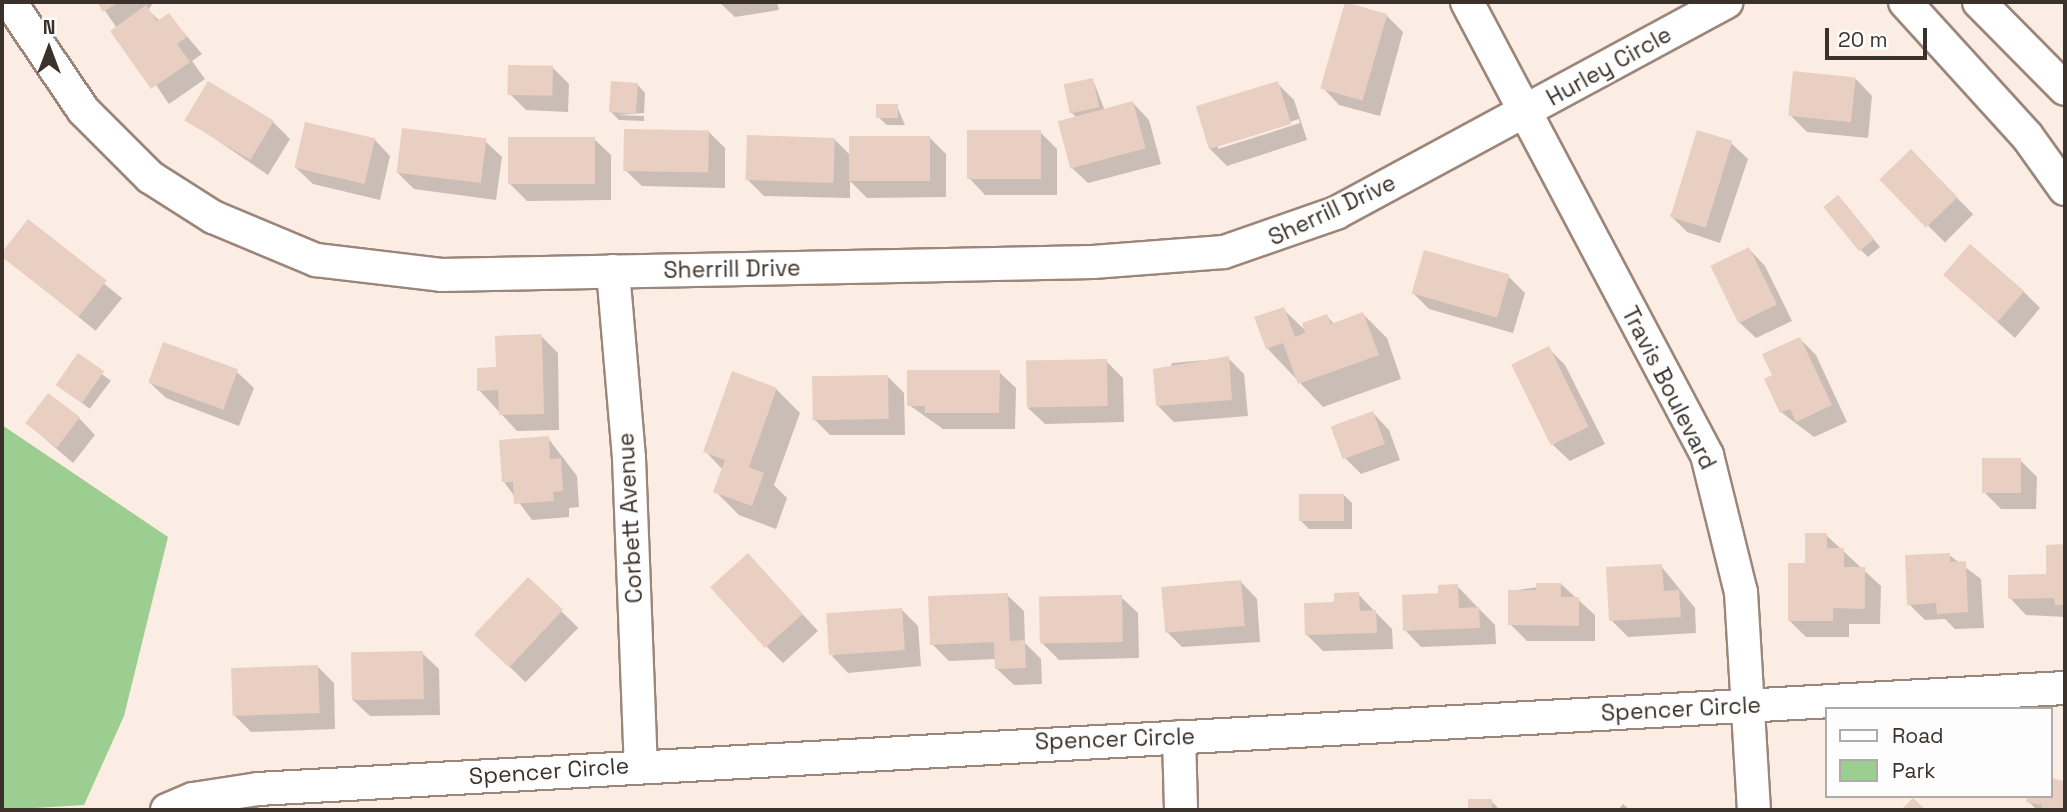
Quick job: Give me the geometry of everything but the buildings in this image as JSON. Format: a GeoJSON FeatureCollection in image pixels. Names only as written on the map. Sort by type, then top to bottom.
{"type":"FeatureCollection","features":[{"type":"Feature","properties":{"kind":"street","name":"Sherrill Drive"},"geometry":{"type":"LineString","coordinates":[[10,2],[83,110],[150,177],[268,242],[316,260],[408,274],[1106,261],[1224,252],[1336,213],[1528,112]]}},
{"type":"Feature","properties":{"kind":"street","name":"Travis Boulevard"},"geometry":{"type":"LineString","coordinates":[[1467,2],[1528,112],[1707,455],[1741,592],[1751,707],[1754,810]]}},
{"type":"Feature","properties":{"kind":"street","name":"Hurley Circle"},"geometry":{"type":"LineString","coordinates":[[1528,112],[1727,2]]}},
{"type":"Feature","properties":{"kind":"street"},"geometry":{"type":"LineString","coordinates":[[1905,2],[2027,136],[2065,189]]}},
{"type":"Feature","properties":{"kind":"street"},"geometry":{"type":"LineString","coordinates":[[1979,2],[2065,89]]}},
{"type":"Feature","properties":{"kind":"street","name":"Corbett Avenue"},"geometry":{"type":"LineString","coordinates":[[613,271],[629,458],[641,766]]}},
{"type":"Feature","properties":{"kind":"street","name":"Spencer Circle"},"geometry":{"type":"LineString","coordinates":[[167,810],[193,799],[258,789],[2065,688]]}},
{"type":"Feature","properties":{"kind":"street"},"geometry":{"type":"LineString","coordinates":[[1179,737],[1181,810]]}},
{"type":"Feature","properties":{"kind":"green space"},"geometry":{"type":"Polygon","coordinates":[[[2,425],[168,537],[124,716],[84,805],[2,810],[2,425]]]}}]}
